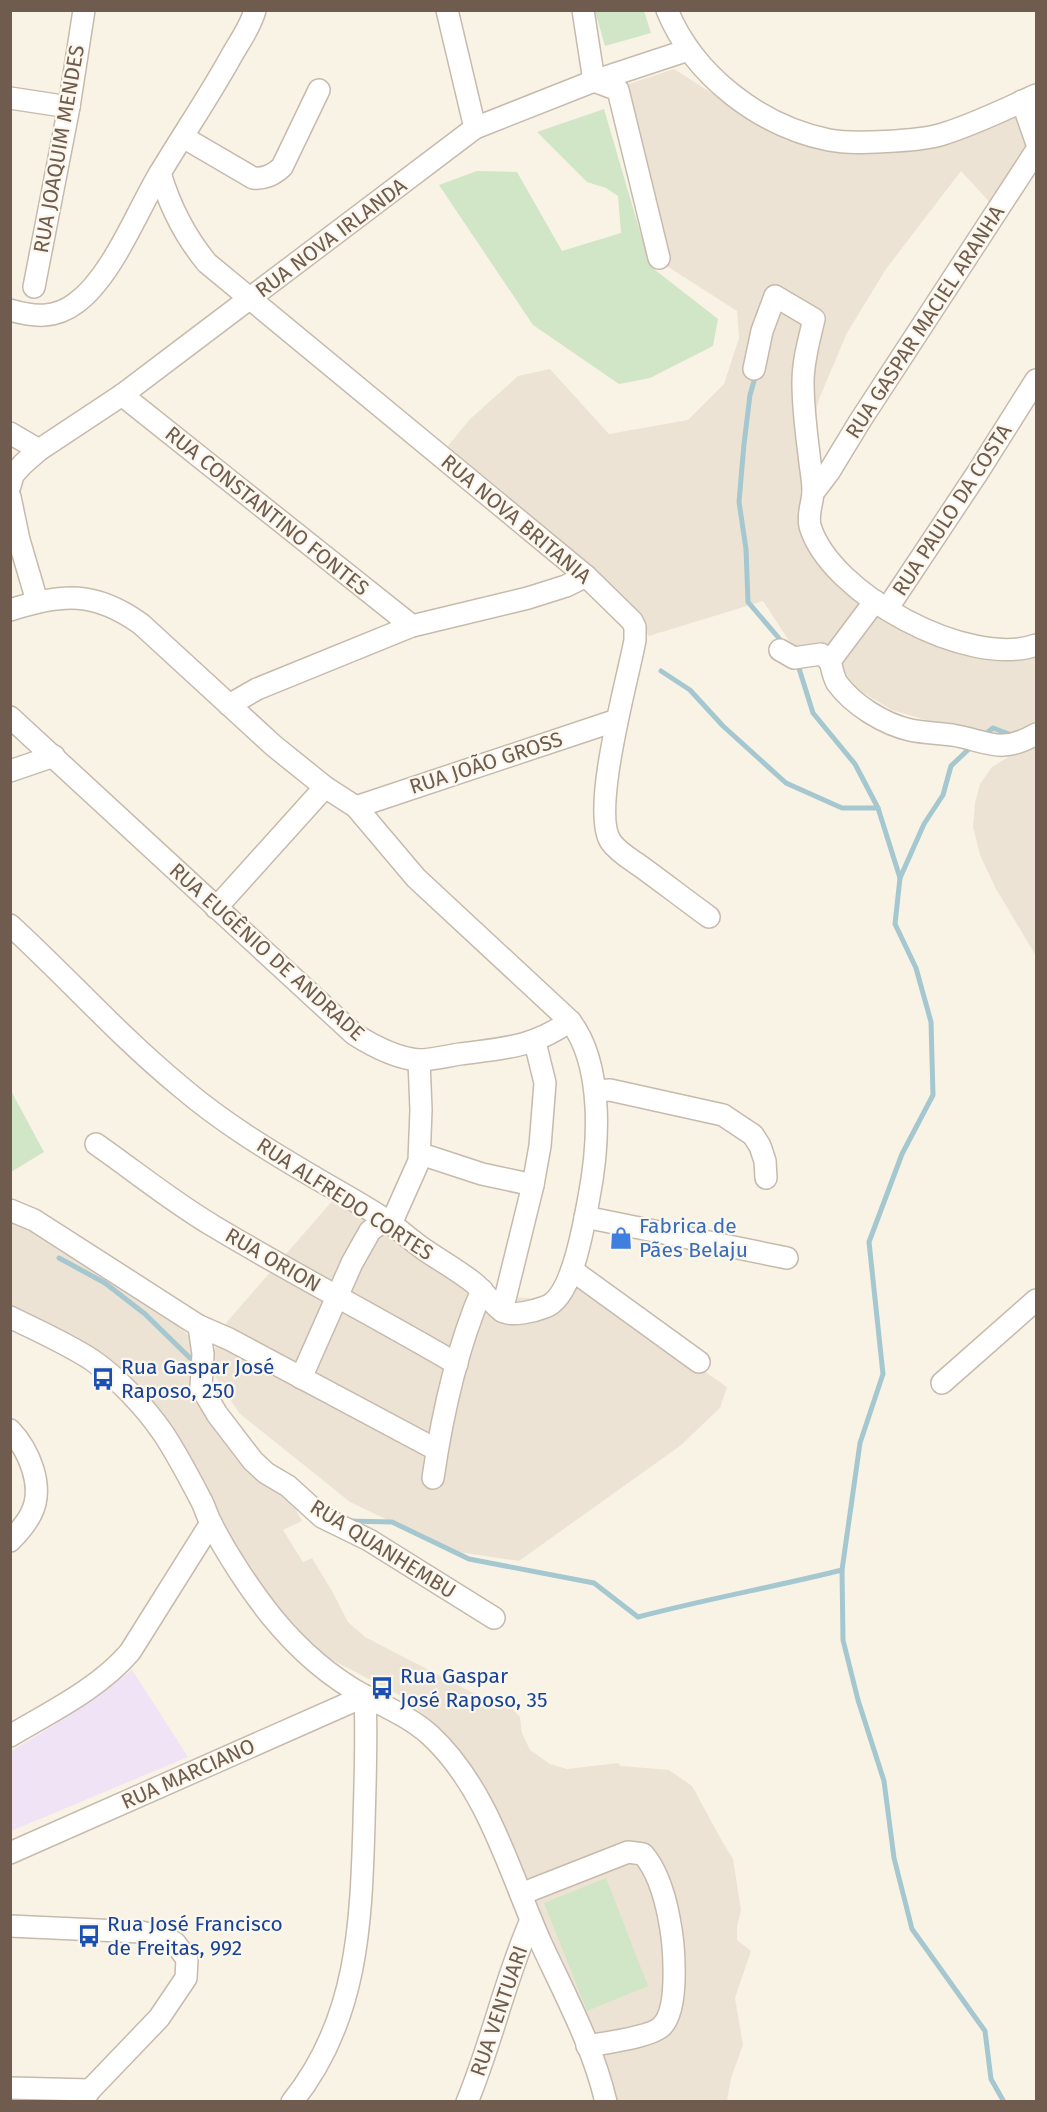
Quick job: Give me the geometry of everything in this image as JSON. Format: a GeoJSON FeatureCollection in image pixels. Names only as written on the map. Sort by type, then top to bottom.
{"type":"FeatureCollection","features":[{"type":"Feature","properties":{"kind":"street","name":"RUA JOAQUIM MENDES"},"geometry":{"type":"LineString","coordinates":[[34,286],[69,107],[84,10]]}},
{"type":"Feature","properties":{"kind":"street"},"geometry":{"type":"LineString","coordinates":[[10,310],[34,316],[56,313],[75,304],[93,286],[110,264],[160,173],[253,19],[255,10]]}},
{"type":"Feature","properties":{"kind":"street"},"geometry":{"type":"LineString","coordinates":[[447,10],[475,128]]}},
{"type":"Feature","properties":{"kind":"street"},"geometry":{"type":"LineString","coordinates":[[583,10],[594,81],[618,90],[659,258]]}},
{"type":"Feature","properties":{"kind":"street"},"geometry":{"type":"LineString","coordinates":[[667,10],[688,50],[709,74],[739,99],[765,115],[801,132],[831,140],[880,142],[909,140],[942,134],[1029,98],[1036,141]]}},
{"type":"Feature","properties":{"kind":"street","name":"RUA NOVA IRLANDA"},"geometry":{"type":"LineString","coordinates":[[10,486],[13,475],[39,450],[122,395],[475,128],[594,81],[688,50]]}},
{"type":"Feature","properties":{"kind":"street"},"geometry":{"type":"LineString","coordinates":[[183,137],[253,178],[262,179],[273,175],[282,167],[319,90]]}},
{"type":"Feature","properties":{"kind":"street"},"geometry":{"type":"LineString","coordinates":[[10,98],[69,107]]}},
{"type":"Feature","properties":{"kind":"street","name":"RUA GASPAR MACIEL ARANHA"},"geometry":{"type":"LineString","coordinates":[[813,493],[829,472],[1036,151]]}},
{"type":"Feature","properties":{"kind":"street","name":"RUA NOVA BRITANIA"},"geometry":{"type":"LineString","coordinates":[[160,173],[175,215],[192,245],[207,263],[586,576],[629,617],[634,627],[633,654],[617,720],[605,798],[604,824],[610,841],[618,849],[709,917]]}},
{"type":"Feature","properties":{"kind":"street"},"geometry":{"type":"LineString","coordinates":[[754,369],[762,331],[775,296],[814,319],[804,364],[803,384],[813,493],[808,514],[814,535],[839,570],[881,605],[922,630],[958,641],[1006,649],[1036,645]]}},
{"type":"Feature","properties":{"kind":"street","name":"RUA PAULO DA COSTA"},"geometry":{"type":"LineString","coordinates":[[830,661],[881,605],[959,502],[1036,380]]}},
{"type":"Feature","properties":{"kind":"street","name":"RUA CONSTANTINO FONTES"},"geometry":{"type":"LineString","coordinates":[[122,395],[412,626]]}},
{"type":"Feature","properties":{"kind":"street"},"geometry":{"type":"LineString","coordinates":[[10,433],[39,450]]}},
{"type":"Feature","properties":{"kind":"street"},"geometry":{"type":"LineString","coordinates":[[10,497],[37,601]]}},
{"type":"Feature","properties":{"kind":"street"},"geometry":{"type":"LineString","coordinates":[[229,705],[256,689],[412,626],[528,598],[566,586],[586,576]]}},
{"type":"Feature","properties":{"kind":"street"},"geometry":{"type":"LineString","coordinates":[[10,610],[37,601],[77,597],[92,599],[125,613],[141,624],[274,746],[325,787],[356,807],[416,878],[570,1021],[587,1052],[595,1092],[594,1163],[585,1217],[572,1270],[565,1288],[548,1307],[517,1313],[502,1311],[533,1185],[543,1119],[545,1083],[535,1042]]}},
{"type":"Feature","properties":{"kind":"street"},"geometry":{"type":"LineString","coordinates":[[780,650],[791,658],[821,654],[830,661],[837,683],[860,705],[879,718],[908,730],[956,736],[997,746],[1018,742],[1036,734]]}},
{"type":"Feature","properties":{"kind":"street","name":"RUA EUGÊNIO DE ANDRADE"},"geometry":{"type":"LineString","coordinates":[[10,717],[354,1034],[380,1049],[398,1056],[419,1060],[518,1047],[535,1042],[570,1021]]}},
{"type":"Feature","properties":{"kind":"street","name":"RUA JOÃO GROSS"},"geometry":{"type":"LineString","coordinates":[[356,807],[617,720]]}},
{"type":"Feature","properties":{"kind":"street"},"geometry":{"type":"LineString","coordinates":[[10,771],[54,756]]}},
{"type":"Feature","properties":{"kind":"street"},"geometry":{"type":"LineString","coordinates":[[216,908],[325,787]]}},
{"type":"Feature","properties":{"kind":"street","name":"RUA ALFREDO CORTES"},"geometry":{"type":"LineString","coordinates":[[11,925],[182,1089],[250,1139],[387,1221],[482,1290],[502,1311]]}},
{"type":"Feature","properties":{"kind":"street"},"geometry":{"type":"LineString","coordinates":[[301,1378],[352,1263],[370,1231],[394,1216],[421,1154],[422,1110],[419,1060]]}},
{"type":"Feature","properties":{"kind":"street"},"geometry":{"type":"LineString","coordinates":[[595,1092],[610,1090],[723,1115],[753,1135],[765,1161],[766,1178]]}},
{"type":"Feature","properties":{"kind":"street","name":"RUA ORION"},"geometry":{"type":"LineString","coordinates":[[96,1144],[214,1227],[457,1364]]}},
{"type":"Feature","properties":{"kind":"street"},"geometry":{"type":"LineString","coordinates":[[421,1154],[482,1174],[533,1185]]}},
{"type":"Feature","properties":{"kind":"street"},"geometry":{"type":"LineString","coordinates":[[10,1210],[34,1220],[199,1326],[216,1332],[437,1450]]}},
{"type":"Feature","properties":{"kind":"street"},"geometry":{"type":"LineString","coordinates":[[585,1217],[788,1258]]}},
{"type":"Feature","properties":{"kind":"street"},"geometry":{"type":"LineString","coordinates":[[572,1270],[699,1362]]}},
{"type":"Feature","properties":{"kind":"street"},"geometry":{"type":"LineString","coordinates":[[433,1478],[437,1450],[457,1364],[467,1328],[482,1290]]}},
{"type":"Feature","properties":{"kind":"street"},"geometry":{"type":"LineString","coordinates":[[942,1383],[1036,1300]]}},
{"type":"Feature","properties":{"kind":"street"},"geometry":{"type":"LineString","coordinates":[[10,1317],[93,1361],[119,1384],[163,1433],[202,1502],[211,1523],[271,1615],[292,1640],[330,1674],[423,1729],[450,1757],[478,1798],[587,2046],[606,2102]]}},
{"type":"Feature","properties":{"kind":"street","name":"RUA QUANHEMBU"},"geometry":{"type":"LineString","coordinates":[[199,1326],[202,1354],[200,1378],[204,1395],[253,1461],[292,1489],[322,1517],[369,1540],[494,1618]]}},
{"type":"Feature","properties":{"kind":"street"},"geometry":{"type":"LineString","coordinates":[[10,1430],[24,1447],[34,1475],[36,1490],[31,1514],[10,1541]]}},
{"type":"Feature","properties":{"kind":"street"},"geometry":{"type":"LineString","coordinates":[[10,1736],[91,1688],[119,1666],[211,1523]]}},
{"type":"Feature","properties":{"kind":"street"},"geometry":{"type":"LineString","coordinates":[[292,2102],[330,2044],[345,2002],[353,1967],[359,1933],[363,1877],[367,1733],[365,1696]]}},
{"type":"Feature","properties":{"kind":"street","name":"RUA MARCIANO"},"geometry":{"type":"LineString","coordinates":[[10,1853],[365,1696]]}},
{"type":"Feature","properties":{"kind":"street"},"geometry":{"type":"LineString","coordinates":[[521,1894],[628,1852],[643,1854],[654,1870],[669,1918],[674,1954],[673,1995],[669,2016],[659,2029],[650,2033],[587,2046]]}},
{"type":"Feature","properties":{"kind":"street","name":"RUA VENTUARI"},"geometry":{"type":"LineString","coordinates":[[467,2102],[483,2064],[516,1954],[531,1920]]}},
{"type":"Feature","properties":{"kind":"street"},"geometry":{"type":"LineString","coordinates":[[10,1926],[141,1932],[163,1937],[175,1943],[187,1959],[186,1978],[159,2018],[86,2096],[10,2088]]}},
{"type":"Feature","properties":{"kind":"shaded area"},"geometry":{"type":"Polygon","coordinates":[[[674,69],[735,108],[830,147],[1022,113],[1034,150],[994,207],[961,171],[886,269],[847,333],[819,399],[809,443],[807,528],[904,624],[1036,647],[1036,722],[997,741],[892,710],[797,653],[763,601],[649,636],[631,609],[529,522],[447,447],[470,419],[518,376],[550,369],[609,434],[688,420],[724,384],[739,338],[737,311],[662,263],[623,86],[674,69]]]}},
{"type":"Feature","properties":{"kind":"shaded area"},"geometry":{"type":"Polygon","coordinates":[[[1036,740],[1036,956],[996,889],[980,855],[973,827],[975,803],[980,784],[992,767],[1036,740]]]}},
{"type":"Feature","properties":{"kind":"shaded area"},"geometry":{"type":"Polygon","coordinates":[[[346,1185],[495,1295],[547,1300],[569,1277],[727,1387],[720,1408],[680,1446],[519,1561],[452,1551],[350,1502],[239,1413],[208,1365],[226,1323],[346,1185]]]}},
{"type":"Feature","properties":{"kind":"shaded area"},"geometry":{"type":"Polygon","coordinates":[[[10,1214],[156,1307],[188,1335],[193,1353],[189,1386],[284,1488],[302,1521],[283,1530],[303,1562],[312,1558],[348,1622],[365,1637],[483,1698],[510,1706],[520,1717],[522,1733],[530,1750],[550,1764],[567,1769],[618,1763],[621,1766],[669,1770],[692,1786],[733,1859],[741,1910],[737,1940],[751,1951],[735,1998],[743,2045],[731,2078],[727,2101],[613,2101],[466,1764],[443,1733],[405,1698],[319,1653],[300,1634],[263,1588],[220,1519],[93,1348],[61,1329],[11,1306],[10,1214]]]}},
{"type":"Feature","properties":{"kind":"shaded area"},"geometry":{"type":"Polygon","coordinates":[[[132,1670],[188,1757],[11,1831],[11,1751],[51,1727],[132,1670]]]}},
{"type":"Feature","properties":{"kind":"green space"},"geometry":{"type":"Polygon","coordinates":[[[595,11],[644,11],[651,33],[605,46],[595,11]]]}},
{"type":"Feature","properties":{"kind":"green space"},"geometry":{"type":"Polygon","coordinates":[[[604,109],[650,266],[718,319],[713,346],[650,378],[619,384],[533,325],[439,185],[477,171],[517,172],[562,251],[621,233],[618,196],[606,188],[587,182],[537,132],[604,109]]]}},
{"type":"Feature","properties":{"kind":"green space"},"geometry":{"type":"Polygon","coordinates":[[[10,1089],[44,1152],[11,1172],[10,1172],[10,1089]]]}},
{"type":"Feature","properties":{"kind":"green space"},"geometry":{"type":"Polygon","coordinates":[[[606,1878],[648,1986],[587,2011],[544,1903],[606,1878]]]}},
{"type":"Feature","properties":{"kind":"waterway"},"geometry":{"type":"LineString","coordinates":[[754,381],[750,395],[739,502],[746,549],[748,602],[783,643]]}},
{"type":"Feature","properties":{"kind":"waterway"},"geometry":{"type":"LineString","coordinates":[[797,662],[813,713],[855,764],[878,808]]}},
{"type":"Feature","properties":{"kind":"waterway"},"geometry":{"type":"LineString","coordinates":[[661,671],[690,690],[723,726],[786,783],[842,808],[878,808],[900,878],[895,924],[916,968],[931,1022],[933,1095],[902,1154],[869,1242],[883,1374],[860,1443],[842,1570],[843,1640],[858,1700],[884,1781],[894,1858],[912,1929],[985,2031],[991,2079],[1004,2102]]}},
{"type":"Feature","properties":{"kind":"waterway"},"geometry":{"type":"LineString","coordinates":[[983,736],[993,728],[1014,736]]}},
{"type":"Feature","properties":{"kind":"waterway"},"geometry":{"type":"LineString","coordinates":[[900,878],[924,824],[943,795],[951,766],[972,746]]}},
{"type":"Feature","properties":{"kind":"waterway"},"geometry":{"type":"LineString","coordinates":[[59,1258],[105,1283],[145,1314],[190,1358]]}},
{"type":"Feature","properties":{"kind":"waterway"},"geometry":{"type":"LineString","coordinates":[[347,1521],[392,1522],[469,1559],[594,1583],[638,1617],[842,1570]]}},
{"type":"Feature","properties":{"kind":"place","name":"Fabrica de Pães Belaju"},"geometry":{"type":"Point","coordinates":[621,1238]}},
{"type":"Feature","properties":{"kind":"place","name":"Rua Gaspar José Raposo, 250"},"geometry":{"type":"Point","coordinates":[103,1379]}},
{"type":"Feature","properties":{"kind":"place","name":"Rua Gaspar José Raposo, 35"},"geometry":{"type":"Point","coordinates":[382,1688]}},
{"type":"Feature","properties":{"kind":"place","name":"Rua José Francisco de Freitas, 992"},"geometry":{"type":"Point","coordinates":[89,1936]}}]}
